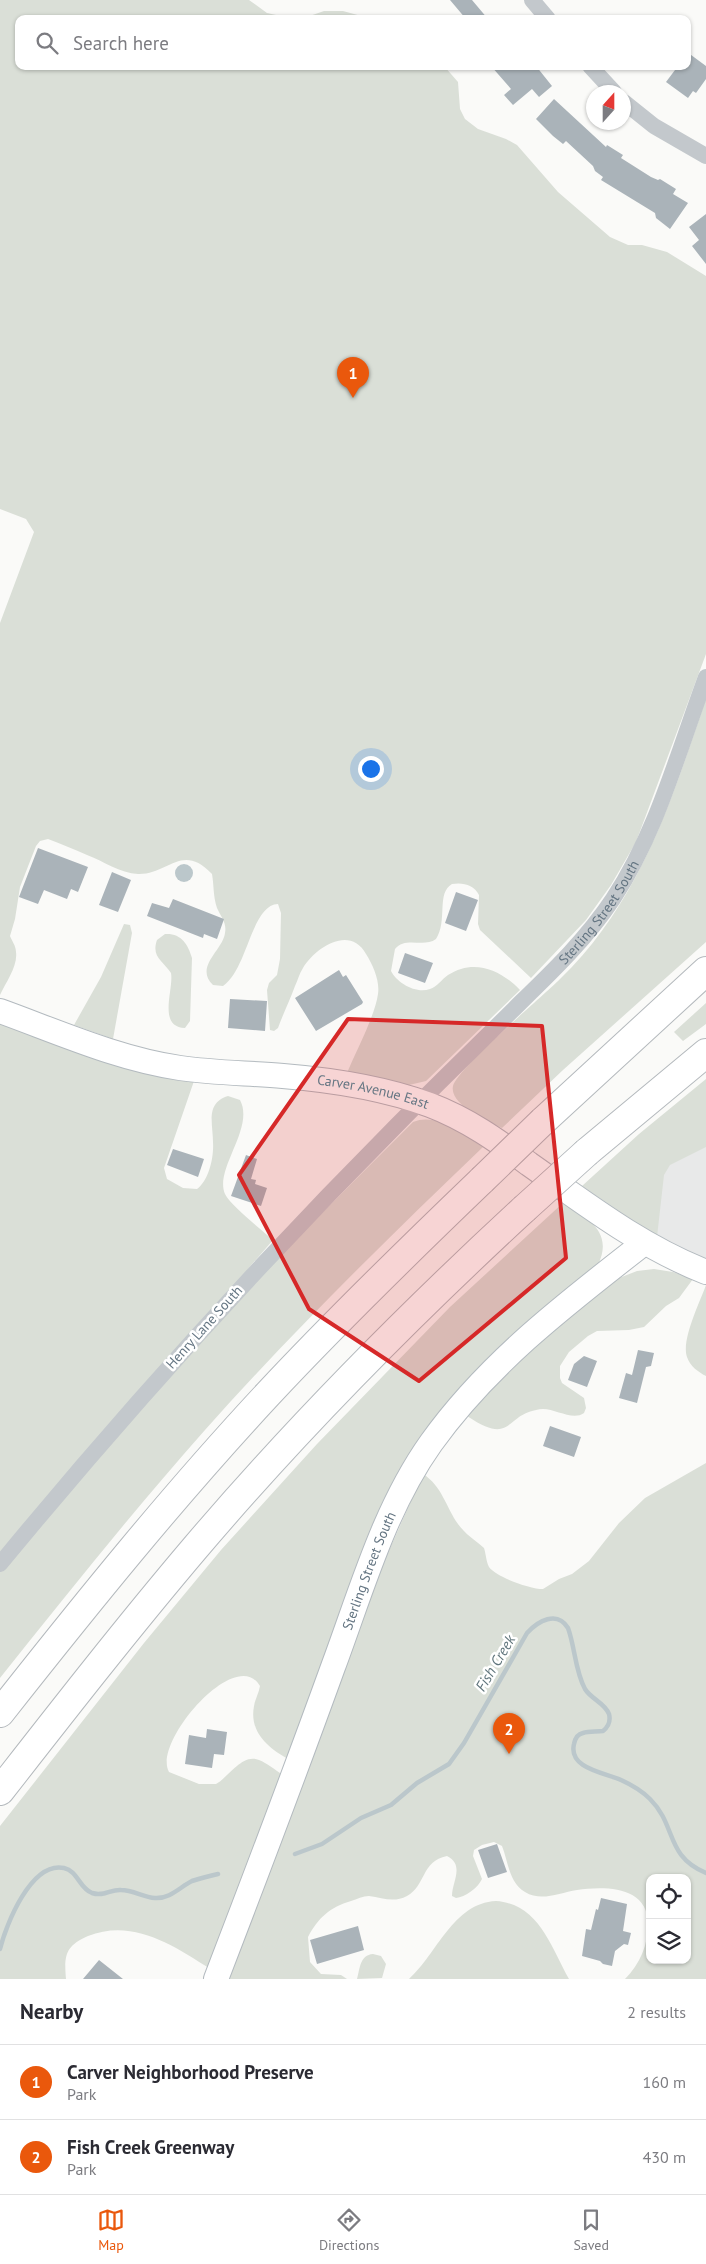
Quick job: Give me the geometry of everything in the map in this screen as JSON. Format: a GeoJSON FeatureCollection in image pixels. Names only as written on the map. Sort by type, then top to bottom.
{"type":"FeatureCollection","features":[{"type":"Feature","properties":{"kind":"highway"},"geometry":{"type":"LineString","coordinates":[[0,1713],[124,1558],[266,1396],[482,1180],[706,971]]}},
{"type":"Feature","properties":{"kind":"highway"},"geometry":{"type":"LineString","coordinates":[[0,1791],[129,1628],[196,1548],[274,1458],[342,1386],[437,1289],[524,1209],[587,1152],[706,1054]]}},
{"type":"Feature","properties":{"kind":"street"},"geometry":{"type":"LineString","coordinates":[[532,0],[545,15]]}},
{"type":"Feature","properties":{"kind":"street"},"geometry":{"type":"LineString","coordinates":[[594,70],[608,85]]}},
{"type":"Feature","properties":{"kind":"street"},"geometry":{"type":"LineString","coordinates":[[631,108],[654,126],[706,156]]}},
{"type":"Feature","properties":{"kind":"street","name":"Sterling Street South"},"geometry":{"type":"LineString","coordinates":[[420,1102],[559,965],[587,934],[612,901],[645,842],[706,676]]}},
{"type":"Feature","properties":{"kind":"street","name":"Carver Avenue East"},"geometry":{"type":"LineString","coordinates":[[0,1011],[90,1043],[155,1063],[206,1071],[282,1076],[333,1082],[420,1102],[453,1115],[486,1134],[644,1243],[706,1272]]}},
{"type":"Feature","properties":{"kind":"street","name":"Henry Lane South"},"geometry":{"type":"LineString","coordinates":[[0,1564],[172,1361],[279,1245],[420,1102]]}},
{"type":"Feature","properties":{"kind":"street","name":"Sterling Street South"},"geometry":{"type":"LineString","coordinates":[[216,1979],[377,1548],[402,1491],[415,1467],[433,1440],[457,1410],[515,1349],[561,1307],[644,1243]]}},
{"type":"Feature","properties":{"kind":"highlighted area"},"geometry":{"type":"Polygon","coordinates":[[[348,1019],[542,1026],[566,1258],[419,1381],[309,1309],[239,1175],[348,1019]]]}},
{"type":"Feature","properties":{"kind":"shaded area"},"geometry":{"type":"Polygon","coordinates":[[[0,0],[249,0],[267,13],[276,15],[15,15],[15,70],[448,70],[458,82],[460,109],[465,119],[478,129],[517,145],[558,192],[610,237],[628,245],[642,245],[667,252],[706,276],[706,654],[636,842],[611,885],[586,920],[531,978],[480,930],[478,924],[479,895],[471,887],[460,883],[452,884],[444,894],[441,924],[436,939],[426,943],[404,943],[395,949],[391,971],[398,980],[413,989],[430,989],[458,970],[477,967],[496,972],[520,990],[426,1081],[409,1085],[347,1073],[373,1013],[378,994],[378,984],[369,958],[359,945],[351,941],[333,942],[309,960],[300,972],[278,1028],[274,1031],[270,1030],[267,990],[269,983],[277,975],[280,959],[281,913],[278,904],[269,907],[255,926],[231,978],[223,986],[213,985],[208,978],[208,965],[220,946],[225,933],[225,926],[216,904],[212,874],[201,865],[192,861],[183,860],[149,873],[138,874],[118,869],[48,839],[40,841],[36,846],[20,887],[10,936],[16,950],[15,963],[0,995],[0,623],[34,532],[26,519],[0,509],[0,0]]]}},
{"type":"Feature","properties":{"kind":"shaded area"},"geometry":{"type":"Polygon","coordinates":[[[324,11],[343,11],[358,15],[313,15],[324,11]]]}},
{"type":"Feature","properties":{"kind":"shaded area"},"geometry":{"type":"Polygon","coordinates":[[[706,699],[706,942],[563,1070],[502,1128],[480,1117],[457,1100],[453,1093],[453,1086],[458,1077],[484,1049],[560,979],[588,949],[612,917],[650,848],[666,812],[706,699]]]}},
{"type":"Feature","properties":{"kind":"shaded area"},"geometry":{"type":"Polygon","coordinates":[[[184,864],[190,867],[193,873],[190,879],[184,882],[178,879],[175,873],[178,867],[184,864]]]}},
{"type":"Feature","properties":{"kind":"shaded area"},"geometry":{"type":"Polygon","coordinates":[[[124,924],[130,925],[132,933],[113,1039],[74,1025],[101,977],[124,924]]]}},
{"type":"Feature","properties":{"kind":"shaded area"},"geometry":{"type":"Polygon","coordinates":[[[165,934],[180,937],[192,958],[190,1021],[185,1028],[176,1026],[171,1021],[169,1014],[171,973],[156,951],[157,940],[165,934]]]}},
{"type":"Feature","properties":{"kind":"shaded area"},"geometry":{"type":"Polygon","coordinates":[[[706,1003],[706,1024],[683,1041],[674,1032],[706,1003]]]}},
{"type":"Feature","properties":{"kind":"shaded area"},"geometry":{"type":"Polygon","coordinates":[[[0,1023],[194,1081],[164,1168],[167,1179],[183,1188],[197,1189],[208,1174],[213,1148],[212,1115],[216,1104],[228,1096],[240,1100],[243,1111],[242,1123],[225,1173],[223,1184],[225,1194],[240,1211],[273,1240],[247,1270],[290,1245],[413,1122],[431,1120],[440,1122],[450,1126],[483,1147],[341,1285],[238,1393],[127,1521],[0,1678],[0,1023]]]}},
{"type":"Feature","properties":{"kind":"shaded area"},"geometry":{"type":"Polygon","coordinates":[[[706,1079],[706,1147],[670,1165],[664,1175],[657,1237],[582,1186],[639,1134],[706,1079]]]}},
{"type":"Feature","properties":{"kind":"shaded area"},"geometry":{"type":"Polygon","coordinates":[[[706,1094],[706,1259],[669,1243],[608,1206],[587,1190],[706,1094]]]}},
{"type":"Feature","properties":{"kind":"shaded area"},"geometry":{"type":"Polygon","coordinates":[[[564,1202],[596,1227],[603,1243],[598,1265],[464,1386],[288,1759],[267,1744],[257,1731],[253,1715],[260,1686],[249,1677],[233,1678],[216,1688],[199,1703],[184,1721],[173,1741],[167,1758],[169,1772],[199,1784],[216,1784],[241,1763],[253,1759],[265,1763],[283,1775],[209,1968],[181,1951],[152,1937],[120,1930],[104,1931],[88,1936],[70,1948],[65,1964],[66,1979],[0,1979],[0,1826],[144,1643],[221,1550],[317,1444],[450,1307],[564,1202]]]}},
{"type":"Feature","properties":{"kind":"shaded area"},"geometry":{"type":"Polygon","coordinates":[[[654,1269],[673,1272],[693,1279],[679,1298],[666,1306],[644,1327],[629,1330],[597,1331],[569,1352],[560,1366],[562,1383],[584,1398],[586,1408],[584,1413],[575,1416],[543,1409],[530,1411],[502,1429],[494,1429],[482,1425],[467,1416],[516,1364],[554,1328],[614,1280],[637,1271],[654,1269]]]}},
{"type":"Feature","properties":{"kind":"shaded area"},"geometry":{"type":"Polygon","coordinates":[[[706,1285],[706,1376],[697,1371],[690,1363],[686,1350],[689,1331],[706,1285]]]}},
{"type":"Feature","properties":{"kind":"shaded area"},"geometry":{"type":"Polygon","coordinates":[[[706,1463],[706,1979],[625,1979],[639,1961],[646,1943],[646,1964],[691,1964],[691,1874],[646,1874],[646,1911],[641,1902],[633,1895],[612,1889],[577,1890],[544,1897],[537,1896],[525,1892],[516,1883],[512,1877],[502,1846],[494,1842],[482,1845],[474,1850],[473,1856],[482,1879],[471,1892],[463,1896],[456,1898],[452,1896],[456,1869],[455,1864],[447,1856],[432,1863],[418,1886],[407,1896],[393,1900],[364,1896],[337,1906],[325,1914],[308,1937],[310,1962],[321,1974],[341,1975],[347,1979],[227,1979],[383,1564],[423,1474],[435,1484],[461,1528],[484,1548],[489,1567],[499,1575],[530,1587],[543,1589],[559,1579],[572,1574],[589,1561],[619,1523],[645,1498],[706,1463]]]}},
{"type":"Feature","properties":{"kind":"shaded area"},"geometry":{"type":"Polygon","coordinates":[[[496,1901],[511,1904],[523,1910],[533,1919],[542,1929],[569,1979],[409,1979],[457,1920],[481,1904],[496,1901]]]}},
{"type":"Feature","properties":{"kind":"shaded area"},"geometry":{"type":"Polygon","coordinates":[[[373,1954],[381,1956],[386,1964],[382,1978],[357,1979],[363,1959],[373,1954]]]}},
{"type":"Feature","properties":{"kind":"building"},"geometry":{"type":"Polygon","coordinates":[[[450,0],[472,0],[485,15],[463,15],[450,0]]]}},
{"type":"Feature","properties":{"kind":"building"},"geometry":{"type":"Polygon","coordinates":[[[691,55],[706,66],[706,79],[696,93],[693,91],[688,98],[666,82],[675,70],[691,70],[691,55]]]}},
{"type":"Feature","properties":{"kind":"building"},"geometry":{"type":"Polygon","coordinates":[[[494,70],[539,70],[552,86],[539,97],[532,89],[513,105],[504,95],[511,89],[494,70]]]}},
{"type":"Feature","properties":{"kind":"building"},"geometry":{"type":"Polygon","coordinates":[[[554,99],[606,147],[607,145],[623,155],[621,158],[651,177],[660,179],[676,189],[673,194],[688,203],[670,229],[656,218],[655,213],[601,180],[603,177],[595,171],[593,166],[566,141],[563,144],[553,136],[536,119],[554,99]]]}},
{"type":"Feature","properties":{"kind":"building"},"geometry":{"type":"Polygon","coordinates":[[[706,214],[706,264],[692,246],[699,240],[689,227],[706,214]]]}},
{"type":"Feature","properties":{"kind":"building"},"geometry":{"type":"Polygon","coordinates":[[[38,848],[88,867],[78,892],[71,889],[67,899],[44,890],[38,904],[19,897],[38,848]]]}},
{"type":"Feature","properties":{"kind":"building"},"geometry":{"type":"Polygon","coordinates":[[[112,872],[131,880],[118,912],[99,905],[112,872]]]}},
{"type":"Feature","properties":{"kind":"building"},"geometry":{"type":"Polygon","coordinates":[[[456,892],[478,900],[466,931],[445,923],[456,892]]]}},
{"type":"Feature","properties":{"kind":"building"},"geometry":{"type":"Polygon","coordinates":[[[173,899],[224,919],[217,939],[204,934],[203,938],[147,916],[152,903],[169,908],[173,899]]]}},
{"type":"Feature","properties":{"kind":"building"},"geometry":{"type":"Polygon","coordinates":[[[405,953],[433,963],[425,983],[398,973],[405,953]]]}},
{"type":"Feature","properties":{"kind":"building"},"geometry":{"type":"Polygon","coordinates":[[[339,970],[343,977],[346,975],[363,1002],[316,1031],[295,998],[339,970]]]}},
{"type":"Feature","properties":{"kind":"building"},"geometry":{"type":"Polygon","coordinates":[[[230,999],[267,1001],[265,1031],[228,1028],[230,999]]]}},
{"type":"Feature","properties":{"kind":"building"},"geometry":{"type":"Polygon","coordinates":[[[173,1149],[204,1159],[198,1177],[167,1165],[173,1149]]]}},
{"type":"Feature","properties":{"kind":"building"},"geometry":{"type":"Polygon","coordinates":[[[246,1155],[257,1159],[251,1179],[256,1180],[255,1184],[267,1188],[261,1206],[231,1196],[246,1155]]]}},
{"type":"Feature","properties":{"kind":"building"},"geometry":{"type":"Polygon","coordinates":[[[638,1350],[654,1353],[651,1366],[646,1367],[637,1403],[619,1398],[626,1373],[632,1375],[638,1350]]]}},
{"type":"Feature","properties":{"kind":"building"},"geometry":{"type":"Polygon","coordinates":[[[584,1356],[597,1361],[587,1387],[568,1380],[574,1364],[584,1356]]]}},
{"type":"Feature","properties":{"kind":"building"},"geometry":{"type":"Polygon","coordinates":[[[550,1426],[581,1437],[574,1457],[543,1446],[550,1426]]]}},
{"type":"Feature","properties":{"kind":"building"},"geometry":{"type":"Polygon","coordinates":[[[207,1729],[227,1732],[224,1755],[214,1754],[212,1768],[185,1764],[189,1735],[206,1738],[207,1729]]]}},
{"type":"Feature","properties":{"kind":"building"},"geometry":{"type":"Polygon","coordinates":[[[497,1844],[507,1872],[488,1878],[478,1850],[497,1844]]]}},
{"type":"Feature","properties":{"kind":"building"},"geometry":{"type":"Polygon","coordinates":[[[601,1898],[627,1904],[623,1931],[631,1933],[628,1945],[624,1944],[615,1951],[612,1966],[582,1956],[586,1929],[591,1930],[601,1898]]]}},
{"type":"Feature","properties":{"kind":"building"},"geometry":{"type":"Polygon","coordinates":[[[358,1926],[364,1950],[317,1964],[310,1940],[358,1926]]]}},
{"type":"Feature","properties":{"kind":"building"},"geometry":{"type":"Polygon","coordinates":[[[99,1960],[123,1979],[83,1979],[99,1960]]]}},
{"type":"Feature","properties":{"kind":"waterway","name":"Fish Creek"},"geometry":{"type":"LineString","coordinates":[[295,1854],[322,1844],[361,1818],[391,1805],[417,1783],[449,1764],[464,1743],[527,1633],[542,1621],[553,1619],[564,1623],[568,1628],[577,1667],[585,1689],[607,1710],[610,1717],[609,1724],[603,1731],[585,1732],[577,1737],[574,1744],[574,1752],[577,1759],[582,1765],[625,1782],[647,1796],[658,1809],[677,1849],[693,1866],[706,1873]]}},
{"type":"Feature","properties":{"kind":"waterway","name":"Fish Creek"},"geometry":{"type":"LineString","coordinates":[[0,1949],[8,1925],[22,1897],[41,1874],[52,1868],[69,1870],[92,1893],[100,1894],[125,1890],[155,1898],[170,1895],[192,1881],[218,1874]]}},
{"type":"Feature","properties":{"kind":"place","name":"Carver Neighborhood Preserve"},"geometry":{"type":"Point","coordinates":[353,398]}},
{"type":"Feature","properties":{"kind":"place","name":"Fish Creek Greenway"},"geometry":{"type":"Point","coordinates":[509,1754]}}]}
